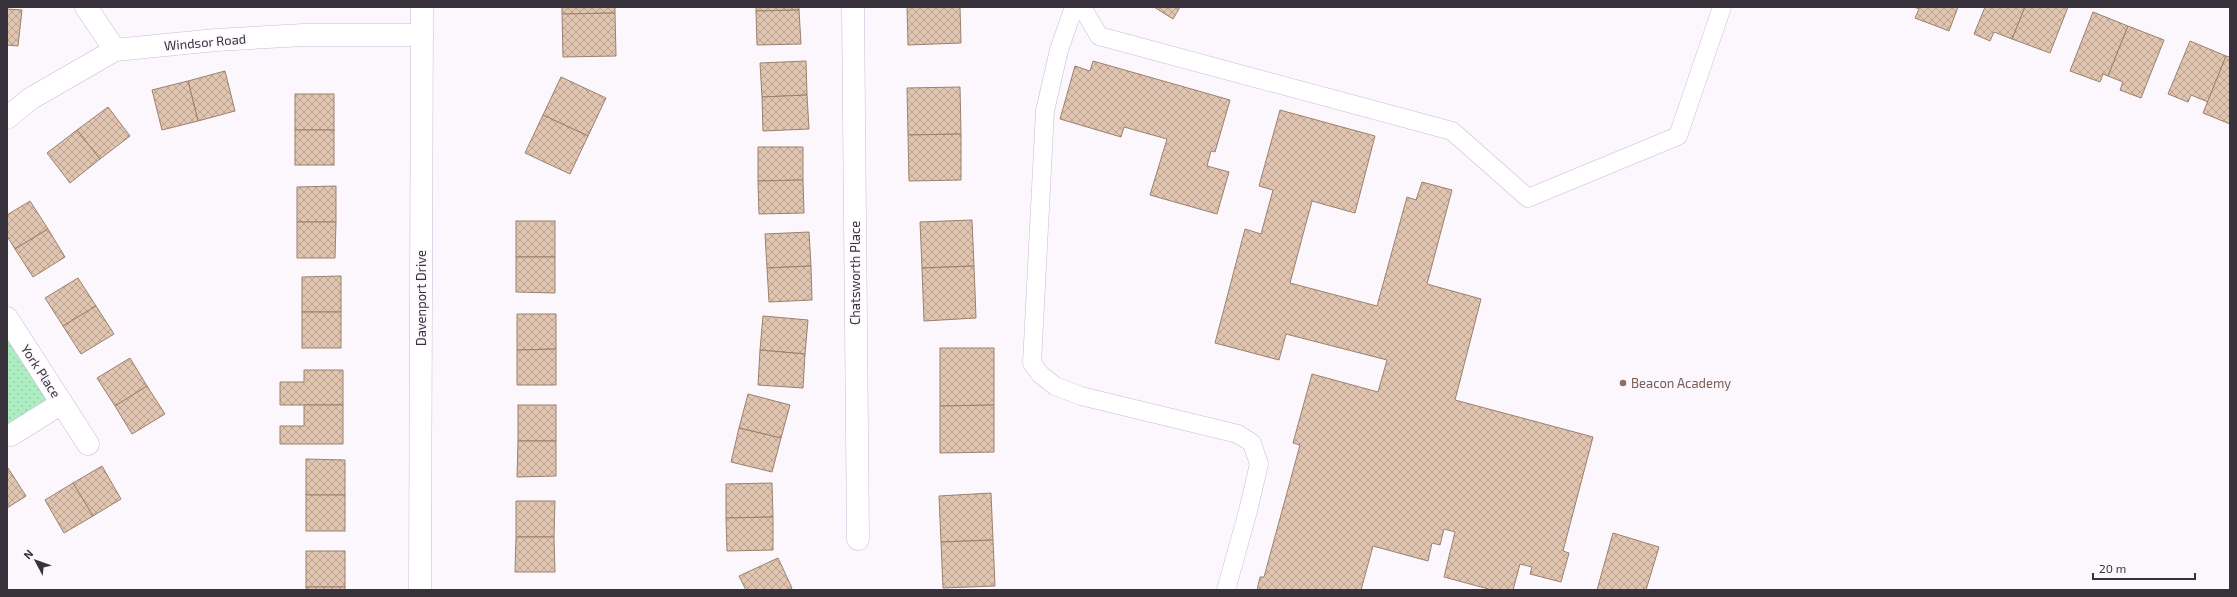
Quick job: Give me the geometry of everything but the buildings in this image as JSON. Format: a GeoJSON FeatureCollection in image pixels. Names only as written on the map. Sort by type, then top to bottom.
{"type":"FeatureCollection","features":[{"type":"Feature","properties":{"kind":"street"},"geometry":{"type":"LineString","coordinates":[[86,7],[115,50]]}},
{"type":"Feature","properties":{"kind":"street","name":"Davenport Drive"},"geometry":{"type":"LineString","coordinates":[[420,590],[422,7]]}},
{"type":"Feature","properties":{"kind":"street","name":"Chatsworth Place"},"geometry":{"type":"LineString","coordinates":[[853,7],[858,539]]}},
{"type":"Feature","properties":{"kind":"street","name":"Windsor Road"},"geometry":{"type":"LineString","coordinates":[[7,118],[30,99],[115,50],[216,40],[304,35],[422,35]]}},
{"type":"Feature","properties":{"kind":"street","name":"York Place"},"geometry":{"type":"LineString","coordinates":[[7,318],[88,444]]}},
{"type":"Feature","properties":{"kind":"street","name":"York Place"},"geometry":{"type":"LineString","coordinates":[[11,435],[62,403]]}},
{"type":"Feature","properties":{"kind":"lane"},"geometry":{"type":"LineString","coordinates":[[1074,7],[1059,50],[1045,111],[1032,363],[1040,374],[1055,386],[1081,396],[1238,434],[1252,443],[1259,464],[1248,511],[1226,590]]}},
{"type":"Feature","properties":{"kind":"lane"},"geometry":{"type":"LineString","coordinates":[[1082,7],[1099,36],[1452,131],[1528,198],[1678,136],[1722,7]]}},
{"type":"Feature","properties":{"kind":"green space"},"geometry":{"type":"Polygon","coordinates":[[[7,335],[48,399],[7,426],[7,335]]]}},
{"type":"Feature","properties":{"kind":"place","name":"Beacon Academy"},"geometry":{"type":"Point","coordinates":[1623,383]}}]}
